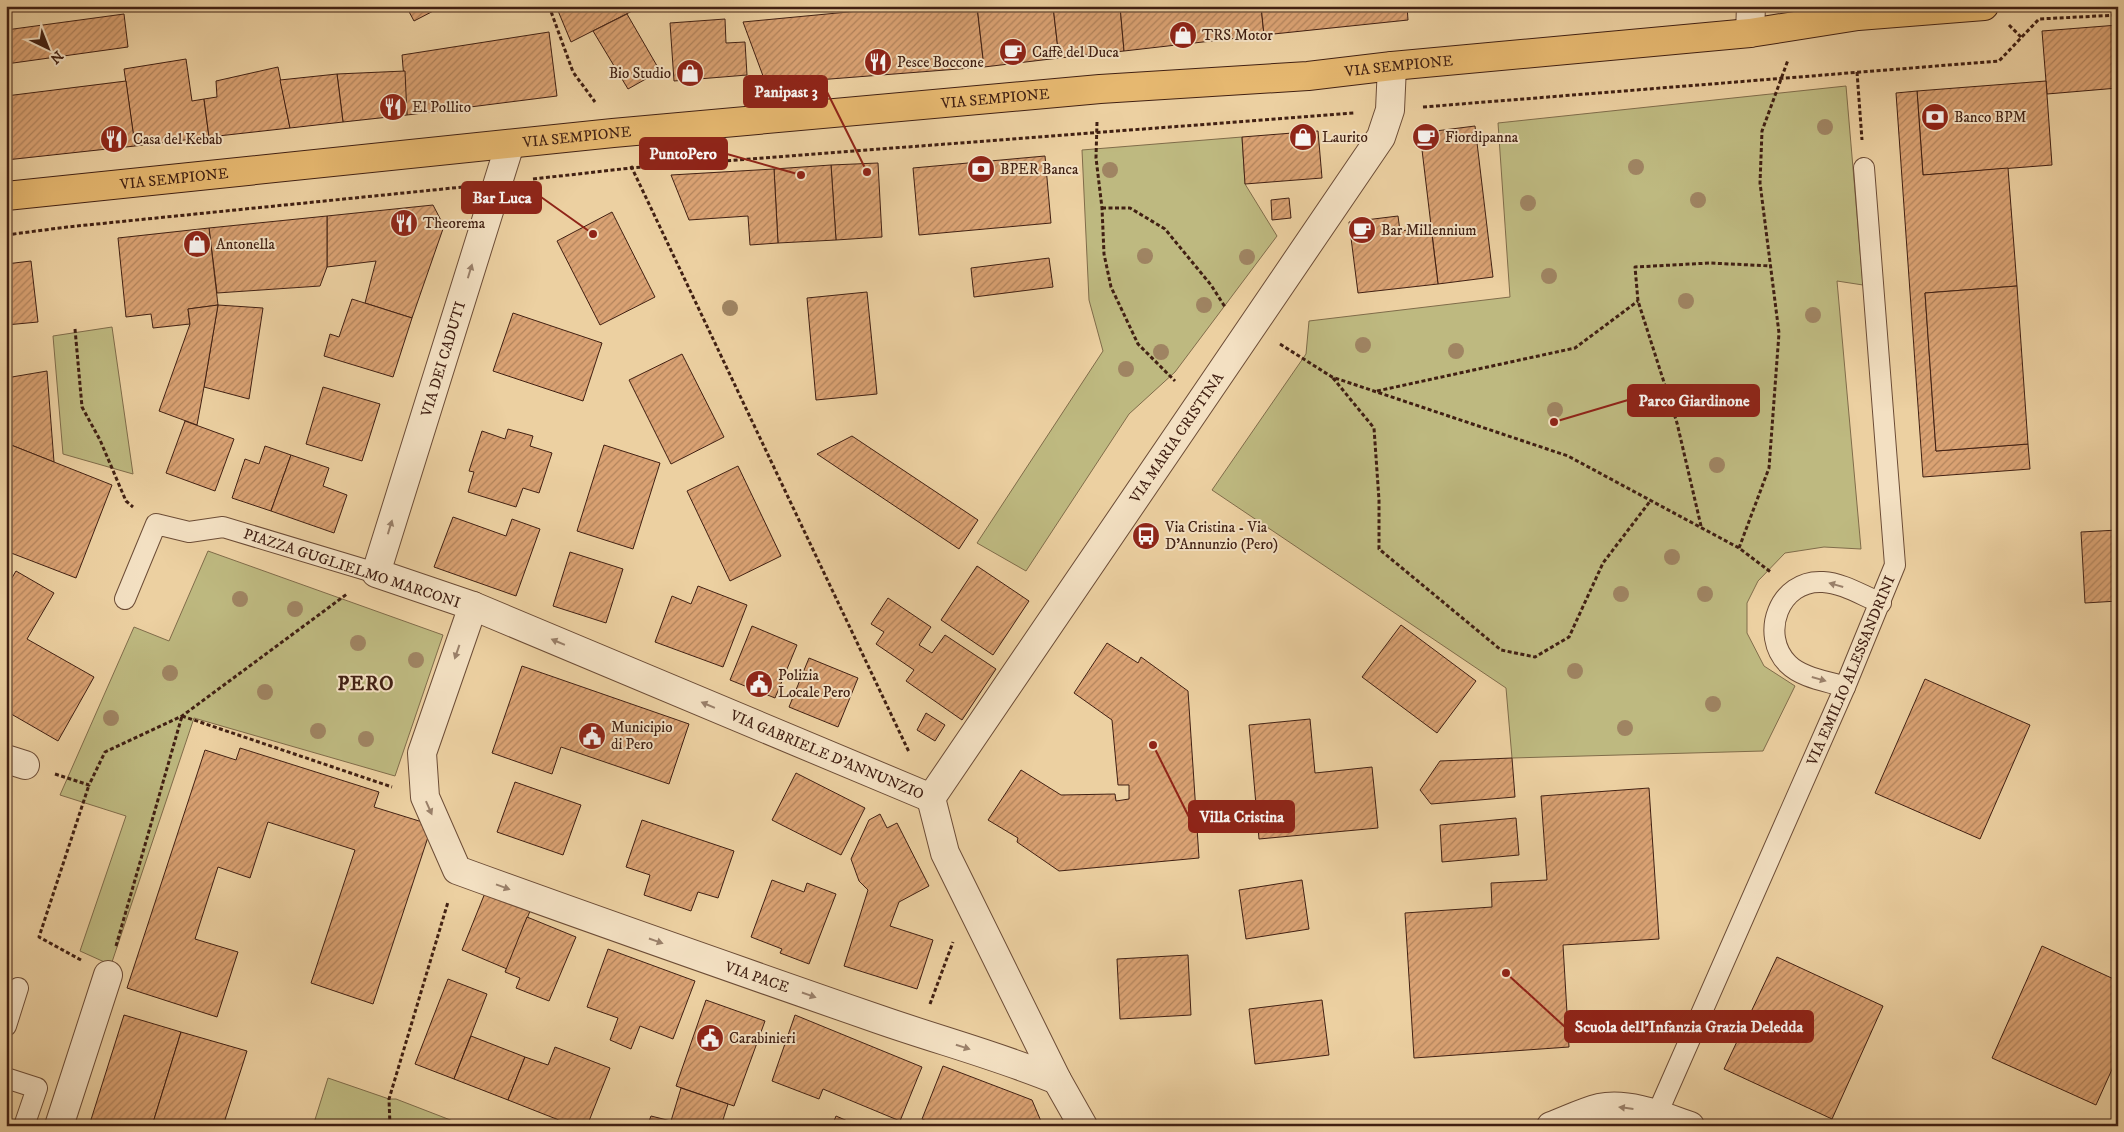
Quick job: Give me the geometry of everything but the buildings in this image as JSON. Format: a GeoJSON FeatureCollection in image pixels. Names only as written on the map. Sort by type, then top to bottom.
{"type":"FeatureCollection","features":[{"type":"Feature","properties":{"kind":"main road","name":"VIA SEMPIONE"},"geometry":{"type":"LineString","coordinates":[[6,196],[613,133],[1100,90],[1308,76],[1392,66],[1750,34],[1858,16],[1984,6]]}},
{"type":"Feature","properties":{"kind":"street"},"geometry":{"type":"LineString","coordinates":[[1750,6],[1750,34]]}},
{"type":"Feature","properties":{"kind":"street","name":"VIA MARIA CRISTINA"},"geometry":{"type":"LineString","coordinates":[[930,798],[1381,137],[1390,110],[1392,66]]}},
{"type":"Feature","properties":{"kind":"street","name":"VIA DEI CADUTI"},"geometry":{"type":"LineString","coordinates":[[376,573],[510,144]]}},
{"type":"Feature","properties":{"kind":"street","name":"PIAZZA GUGLIELMO MARCONI"},"geometry":{"type":"LineString","coordinates":[[376,573],[473,606],[422,753],[425,798],[457,870]]}},
{"type":"Feature","properties":{"kind":"street","name":"VIA GABRIELE D'ANNUNZIO"},"geometry":{"type":"LineString","coordinates":[[473,606],[930,798],[945,853],[1057,1080],[1083,1126]]}},
{"type":"Feature","properties":{"kind":"street","name":"VIA PACE"},"geometry":{"type":"LineString","coordinates":[[457,870],[592,919],[919,1033],[1022,1066],[1057,1080]]}},
{"type":"Feature","properties":{"kind":"street"},"geometry":{"type":"LineString","coordinates":[[59,1126],[108,975]]}},
{"type":"Feature","properties":{"kind":"street"},"geometry":{"type":"LineString","coordinates":[[1551,1126],[1598,1108],[1612,1107],[1657,1114],[1690,1126]]}},
{"type":"Feature","properties":{"kind":"lane","name":"VIA EMILIO ALESSANDRINI"},"geometry":{"type":"LineString","coordinates":[[1657,1114],[1845,687],[1895,565],[1864,168]]}},
{"type":"Feature","properties":{"kind":"lane"},"geometry":{"type":"LineString","coordinates":[[125,599],[156,524]]}},
{"type":"Feature","properties":{"kind":"lane","name":"PIAZZA GUGLIELMO MARCONI"},"geometry":{"type":"LineString","coordinates":[[156,524],[189,532],[222,527],[376,573]]}},
{"type":"Feature","properties":{"kind":"lane"},"geometry":{"type":"LineString","coordinates":[[1845,687],[1803,674],[1789,665],[1779,652],[1774,636],[1774,620],[1781,605],[1791,592],[1806,585],[1822,582],[1838,584],[1881,603]]}},
{"type":"Feature","properties":{"kind":"lane"},"geometry":{"type":"LineString","coordinates":[[6,1026],[18,988]]}},
{"type":"Feature","properties":{"kind":"lane"},"geometry":{"type":"LineString","coordinates":[[6,1078],[37,1088],[24,1126]]}},
{"type":"Feature","properties":{"kind":"path"},"geometry":{"type":"LineString","coordinates":[[548,6],[573,72],[597,105],[631,168],[909,753]]}},
{"type":"Feature","properties":{"kind":"path"},"geometry":{"type":"LineString","coordinates":[[6,235],[631,168],[1999,61],[2038,20],[2118,15]]}},
{"type":"Feature","properties":{"kind":"path"},"geometry":{"type":"LineString","coordinates":[[2008,24],[2021,37]]}},
{"type":"Feature","properties":{"kind":"path"},"geometry":{"type":"LineString","coordinates":[[1739,548],[1768,468],[1779,333],[1760,183],[1762,131],[1802,25]]}},
{"type":"Feature","properties":{"kind":"path"},"geometry":{"type":"LineString","coordinates":[[1857,72],[1864,168]]}},
{"type":"Feature","properties":{"kind":"path"},"geometry":{"type":"LineString","coordinates":[[1100,90],[1096,133],[1104,254],[1111,287],[1138,344],[1177,384],[1183,376]]}},
{"type":"Feature","properties":{"kind":"path"},"geometry":{"type":"LineString","coordinates":[[1102,208],[1130,208],[1165,229],[1211,285],[1227,311]]}},
{"type":"Feature","properties":{"kind":"path"},"geometry":{"type":"LineString","coordinates":[[1702,527],[1677,423],[1638,301],[1635,267],[1710,264],[1771,266]]}},
{"type":"Feature","properties":{"kind":"path"},"geometry":{"type":"LineString","coordinates":[[1376,391],[1574,348],[1638,301]]}},
{"type":"Feature","properties":{"kind":"path"},"geometry":{"type":"LineString","coordinates":[[1252,326],[1332,377],[1568,456],[1739,548],[1769,569],[1791,592]]}},
{"type":"Feature","properties":{"kind":"path"},"geometry":{"type":"LineString","coordinates":[[75,329],[82,407],[100,440],[126,501],[156,524]]}},
{"type":"Feature","properties":{"kind":"path"},"geometry":{"type":"LineString","coordinates":[[1332,377],[1374,428],[1379,548],[1501,650],[1535,658],[1569,637],[1603,563],[1651,500]]}},
{"type":"Feature","properties":{"kind":"path"},"geometry":{"type":"LineString","coordinates":[[182,716],[108,975],[39,937],[89,785],[105,752],[182,716],[376,573]]}},
{"type":"Feature","properties":{"kind":"path"},"geometry":{"type":"LineString","coordinates":[[182,716],[425,798]]}},
{"type":"Feature","properties":{"kind":"path"},"geometry":{"type":"LineString","coordinates":[[16,762],[89,785]]}},
{"type":"Feature","properties":{"kind":"path"},"geometry":{"type":"LineString","coordinates":[[390,1126],[389,1099],[457,870]]}},
{"type":"Feature","properties":{"kind":"path"},"geometry":{"type":"LineString","coordinates":[[919,1033],[968,902]]}},
{"type":"Feature","properties":{"kind":"shaded area"},"geometry":{"type":"Polygon","coordinates":[[[1846,86],[1863,285],[1837,281],[1861,549],[1824,547],[1785,553],[1758,581],[1747,603],[1747,633],[1764,666],[1795,686],[1763,751],[1512,758],[1506,688],[1212,490],[1306,354],[1309,321],[1510,297],[1498,123],[1846,86]]]}},
{"type":"Feature","properties":{"kind":"shaded area"},"geometry":{"type":"Polygon","coordinates":[[[1242,137],[1245,184],[1277,236],[1175,372],[1129,414],[1026,571],[977,543],[1103,351],[1089,300],[1082,150],[1242,137]]]}},
{"type":"Feature","properties":{"kind":"shaded area"},"geometry":{"type":"Polygon","coordinates":[[[112,327],[133,474],[63,454],[53,336],[112,327]]]}},
{"type":"Feature","properties":{"kind":"shaded area"},"geometry":{"type":"Polygon","coordinates":[[[208,551],[443,635],[395,776],[194,718],[111,965],[80,951],[126,816],[60,795],[134,627],[169,641],[208,551]]]}},
{"type":"Feature","properties":{"kind":"shaded area"},"geometry":{"type":"Polygon","coordinates":[[[328,1078],[389,1099],[396,1099],[466,1126],[313,1126],[328,1078]]]}},
{"type":"Feature","properties":{"kind":"place","name":"TRS Motor"},"geometry":{"type":"Point","coordinates":[1183,35]}},
{"type":"Feature","properties":{"kind":"place","name":"Caffè del Duca"},"geometry":{"type":"Point","coordinates":[1013,52]}},
{"type":"Feature","properties":{"kind":"place","name":"Pesce Boccone"},"geometry":{"type":"Point","coordinates":[878,62]}},
{"type":"Feature","properties":{"kind":"place","name":"Bio Studio"},"geometry":{"type":"Point","coordinates":[690,73]}},
{"type":"Feature","properties":{"kind":"place","name":"El Pollito"},"geometry":{"type":"Point","coordinates":[393,107]}},
{"type":"Feature","properties":{"kind":"place","name":"Banco BPM"},"geometry":{"type":"Point","coordinates":[1935,117]}},
{"type":"Feature","properties":{"kind":"place","name":"Laurito"},"geometry":{"type":"Point","coordinates":[1303,137]}},
{"type":"Feature","properties":{"kind":"place","name":"Fiordipanna"},"geometry":{"type":"Point","coordinates":[1426,137]}},
{"type":"Feature","properties":{"kind":"place","name":"Casa del Kebab"},"geometry":{"type":"Point","coordinates":[114,139]}},
{"type":"Feature","properties":{"kind":"place","name":"BPER Banca"},"geometry":{"type":"Point","coordinates":[981,169]}},
{"type":"Feature","properties":{"kind":"place","name":"Panipast 3"},"geometry":{"type":"Point","coordinates":[867,172]}},
{"type":"Feature","properties":{"kind":"place","name":"PuntoPero"},"geometry":{"type":"Point","coordinates":[801,175]}},
{"type":"Feature","properties":{"kind":"place","name":"Theorema"},"geometry":{"type":"Point","coordinates":[404,223]}},
{"type":"Feature","properties":{"kind":"place","name":"Bar Millennium"},"geometry":{"type":"Point","coordinates":[1362,230]}},
{"type":"Feature","properties":{"kind":"place","name":"Bar Luca"},"geometry":{"type":"Point","coordinates":[593,234]}},
{"type":"Feature","properties":{"kind":"place","name":"Antonella"},"geometry":{"type":"Point","coordinates":[197,244]}},
{"type":"Feature","properties":{"kind":"place","name":"Parco Giardinone"},"geometry":{"type":"Point","coordinates":[1554,422]}},
{"type":"Feature","properties":{"kind":"place","name":"Via Cristina - Via D'Annunzio (Pero)"},"geometry":{"type":"Point","coordinates":[1146,536]}},
{"type":"Feature","properties":{"kind":"place","name":"Polizia Locale Pero"},"geometry":{"type":"Point","coordinates":[759,684]}},
{"type":"Feature","properties":{"kind":"place","name":"Municipio di Pero"},"geometry":{"type":"Point","coordinates":[592,736]}},
{"type":"Feature","properties":{"kind":"place","name":"Villa Cristina"},"geometry":{"type":"Point","coordinates":[1153,745]}},
{"type":"Feature","properties":{"kind":"place","name":"Scuola dell'Infanzia Grazia Deledda"},"geometry":{"type":"Point","coordinates":[1506,973]}},
{"type":"Feature","properties":{"kind":"place","name":"Carabinieri"},"geometry":{"type":"Point","coordinates":[710,1038]}},
{"type":"Feature","properties":{"kind":"district","name":"PERO"},"geometry":{"type":"Point","coordinates":[366,683]}}]}
